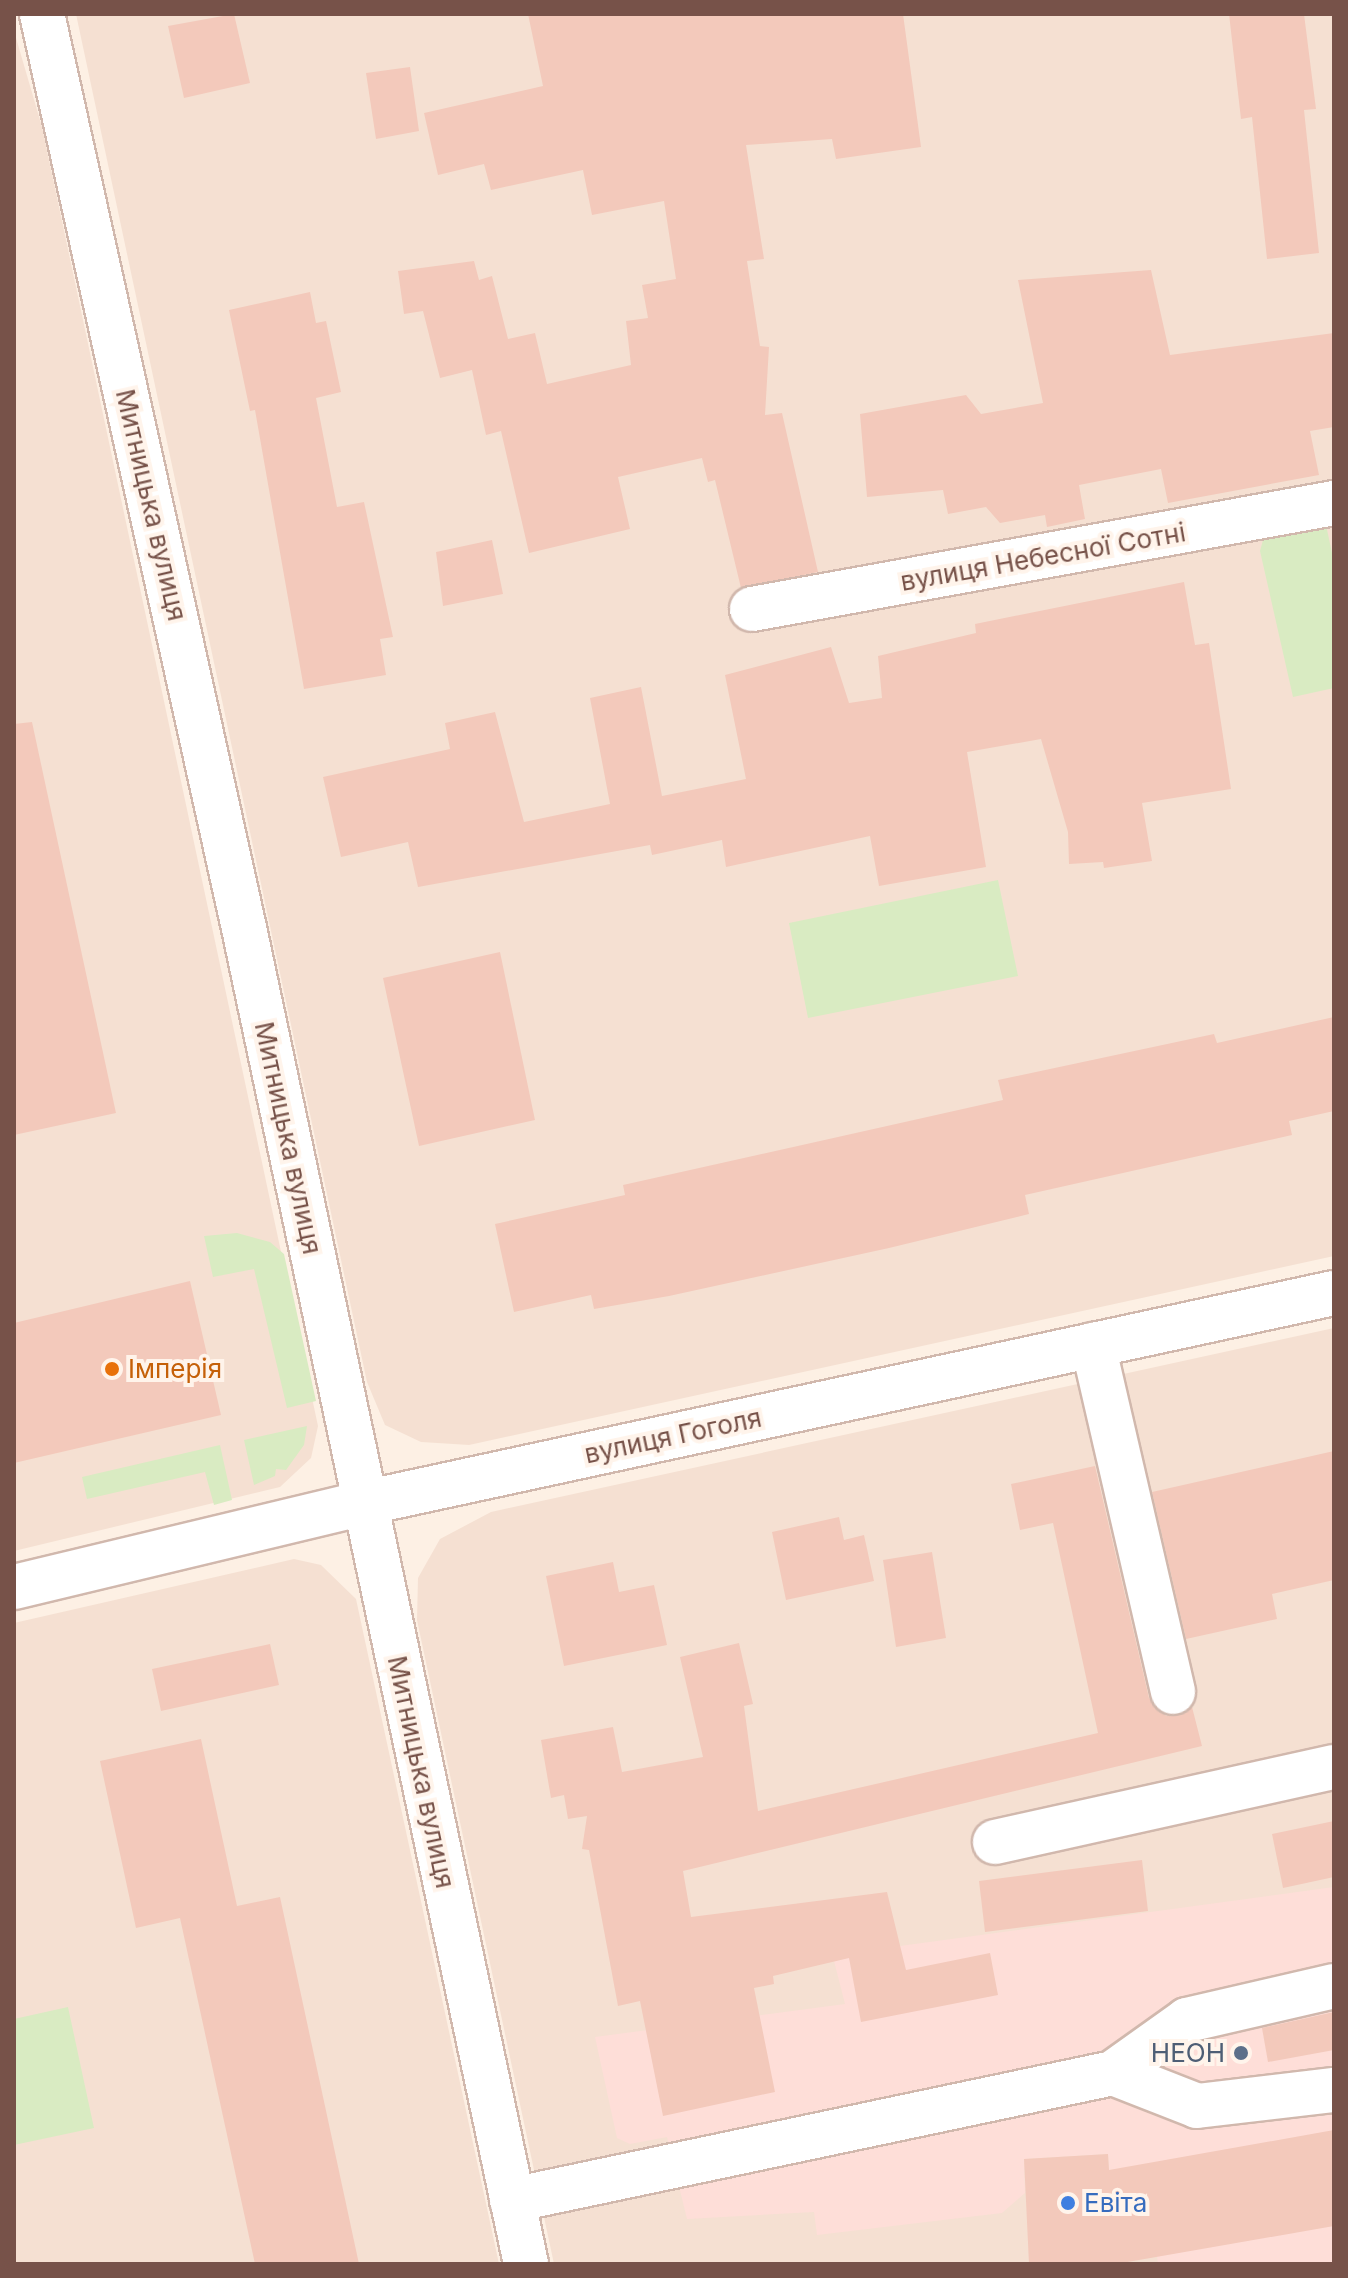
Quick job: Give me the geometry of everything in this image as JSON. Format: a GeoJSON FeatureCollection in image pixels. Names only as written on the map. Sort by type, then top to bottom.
{"type":"FeatureCollection","features":[{"type":"Feature","properties":{"kind":"street","name":"Митницька вулиця"},"geometry":{"type":"LineString","coordinates":[[42,14],[526,2264]]}},
{"type":"Feature","properties":{"kind":"street","name":"вулиця Небесної Сотні"},"geometry":{"type":"LineString","coordinates":[[752,609],[1334,503]]}},
{"type":"Feature","properties":{"kind":"street","name":"вулиця Гоголя"},"geometry":{"type":"LineString","coordinates":[[14,1587],[364,1503],[1334,1293]]}},
{"type":"Feature","properties":{"kind":"street"},"geometry":{"type":"LineString","coordinates":[[1093,1345],[1173,1692]]}},
{"type":"Feature","properties":{"kind":"street"},"geometry":{"type":"LineString","coordinates":[[995,1842],[1334,1767]]}},
{"type":"Feature","properties":{"kind":"street"},"geometry":{"type":"LineString","coordinates":[[512,2200],[1113,2073],[1187,2020],[1334,1986]]}},
{"type":"Feature","properties":{"kind":"street"},"geometry":{"type":"LineString","coordinates":[[1113,2073],[1197,2106],[1334,2090]]}},
{"type":"Feature","properties":{"kind":"shaded area"},"geometry":{"type":"Polygon","coordinates":[[[76,14],[1334,14],[1334,1256],[469,1445],[421,1442],[385,1425],[367,1382],[76,14]]]}},
{"type":"Feature","properties":{"kind":"shaded area"},"geometry":{"type":"Polygon","coordinates":[[[14,31],[42,127],[318,1426],[311,1458],[280,1487],[14,1551],[14,31]]]}},
{"type":"Feature","properties":{"kind":"shaded area"},"geometry":{"type":"Polygon","coordinates":[[[1334,1328],[1334,2264],[554,2264],[417,1620],[418,1578],[440,1539],[491,1512],[1334,1328]]]}},
{"type":"Feature","properties":{"kind":"shaded area"},"geometry":{"type":"Polygon","coordinates":[[[294,1559],[321,1565],[356,1599],[499,2264],[14,2264],[14,1623],[294,1559]]]}},
{"type":"Feature","properties":{"kind":"shaded area"},"geometry":{"type":"Polygon","coordinates":[[[1334,1887],[1334,2264],[1158,2264],[1151,2211],[1112,2214],[1108,2154],[1024,2159],[1025,2193],[1002,2213],[817,2235],[814,2212],[687,2219],[667,2137],[630,2144],[617,2138],[595,2037],[845,2004],[834,1961],[900,1946],[1334,1887]]]}},
{"type":"Feature","properties":{"kind":"green space"},"geometry":{"type":"Polygon","coordinates":[[[1326,525],[1334,562],[1334,688],[1293,697],[1260,551],[1263,540],[1326,525]]]}},
{"type":"Feature","properties":{"kind":"green space"},"geometry":{"type":"Polygon","coordinates":[[[998,880],[1018,976],[808,1018],[789,923],[998,880]]]}},
{"type":"Feature","properties":{"kind":"green space"},"geometry":{"type":"Polygon","coordinates":[[[237,1233],[270,1242],[284,1254],[316,1401],[287,1408],[254,1269],[213,1277],[204,1236],[237,1233]]]}},
{"type":"Feature","properties":{"kind":"green space"},"geometry":{"type":"Polygon","coordinates":[[[307,1426],[304,1445],[286,1470],[276,1469],[275,1476],[254,1485],[244,1440],[307,1426]]]}},
{"type":"Feature","properties":{"kind":"green space"},"geometry":{"type":"Polygon","coordinates":[[[220,1445],[232,1500],[214,1505],[205,1472],[87,1499],[82,1477],[220,1445]]]}},
{"type":"Feature","properties":{"kind":"green space"},"geometry":{"type":"Polygon","coordinates":[[[68,2007],[94,2128],[14,2145],[14,2019],[68,2007]]]}},
{"type":"Feature","properties":{"kind":"building"},"geometry":{"type":"Polygon","coordinates":[[[234,14],[250,83],[184,98],[168,26],[234,14]]]}},
{"type":"Feature","properties":{"kind":"building"},"geometry":{"type":"Polygon","coordinates":[[[528,14],[903,14],[921,147],[836,159],[832,139],[746,145],[764,259],[747,261],[760,346],[769,347],[765,415],[782,413],[818,572],[741,588],[715,480],[708,482],[702,458],[618,477],[630,529],[529,553],[501,431],[486,435],[472,370],[440,378],[423,311],[404,314],[398,271],[474,261],[479,280],[492,276],[508,339],[535,333],[547,384],[631,365],[626,321],[648,318],[642,285],[676,279],[664,201],[592,215],[583,170],[491,190],[484,164],[438,175],[424,113],[543,86],[528,14]]]}},
{"type":"Feature","properties":{"kind":"building"},"geometry":{"type":"Polygon","coordinates":[[[1229,14],[1304,14],[1316,109],[1304,110],[1319,253],[1267,259],[1252,117],[1241,119],[1229,14]]]}},
{"type":"Feature","properties":{"kind":"building"},"geometry":{"type":"Polygon","coordinates":[[[410,67],[419,131],[376,139],[366,73],[410,67]]]}},
{"type":"Feature","properties":{"kind":"building"},"geometry":{"type":"Polygon","coordinates":[[[1151,270],[1170,355],[1334,333],[1334,427],[1310,431],[1319,475],[1168,503],[1161,469],[1079,485],[1085,519],[1047,527],[1045,515],[1000,523],[986,507],[948,514],[943,490],[867,497],[860,414],[966,395],[981,414],[1043,403],[1018,280],[1151,270]]]}},
{"type":"Feature","properties":{"kind":"building"},"geometry":{"type":"Polygon","coordinates":[[[310,292],[316,323],[326,321],[341,392],[316,398],[337,507],[364,502],[393,637],[380,639],[386,675],[304,689],[255,410],[250,411],[229,310],[310,292]]]}},
{"type":"Feature","properties":{"kind":"building"},"geometry":{"type":"Polygon","coordinates":[[[492,540],[503,594],[443,606],[436,552],[492,540]]]}},
{"type":"Feature","properties":{"kind":"building"},"geometry":{"type":"Polygon","coordinates":[[[1184,582],[1195,645],[1209,643],[1231,789],[1142,803],[1152,861],[1104,868],[1103,862],[1069,864],[1068,832],[1041,739],[967,752],[986,867],[879,886],[870,836],[726,867],[722,840],[652,855],[650,845],[418,887],[408,842],[341,857],[323,777],[450,749],[445,723],[495,712],[524,822],[610,804],[590,698],[641,687],[662,796],[746,779],[725,675],[831,647],[849,703],[882,698],[878,656],[976,633],[975,624],[1184,582]]]}},
{"type":"Feature","properties":{"kind":"building"},"geometry":{"type":"Polygon","coordinates":[[[32,722],[116,1113],[14,1135],[14,724],[32,722]]]}},
{"type":"Feature","properties":{"kind":"building"},"geometry":{"type":"Polygon","coordinates":[[[500,952],[535,1120],[419,1146],[383,978],[500,952]]]}},
{"type":"Feature","properties":{"kind":"building"},"geometry":{"type":"Polygon","coordinates":[[[1334,1017],[1334,1111],[1289,1121],[1292,1135],[1025,1195],[1029,1214],[889,1248],[669,1296],[594,1309],[591,1295],[514,1312],[495,1224],[625,1195],[623,1185],[1003,1100],[998,1080],[1214,1034],[1217,1043],[1334,1017]]]}},
{"type":"Feature","properties":{"kind":"building","name":"Імперія"},"geometry":{"type":"Polygon","coordinates":[[[190,1281],[221,1415],[14,1463],[14,1323],[190,1281]]]}},
{"type":"Feature","properties":{"kind":"building"},"geometry":{"type":"Polygon","coordinates":[[[1334,1451],[1334,1580],[1272,1594],[1277,1619],[1186,1639],[1152,1492],[1334,1451]]]}},
{"type":"Feature","properties":{"kind":"building"},"geometry":{"type":"Polygon","coordinates":[[[1095,1466],[1149,1698],[1166,1716],[1192,1707],[1202,1746],[683,1871],[691,1917],[887,1892],[906,1970],[990,1953],[998,1995],[861,2022],[849,1958],[773,1976],[774,1984],[754,1988],[775,2092],[663,2116],[640,2001],[618,2006],[589,1850],[582,1849],[587,1816],[568,1819],[564,1795],[551,1798],[541,1740],[613,1727],[622,1772],[703,1757],[680,1657],[739,1643],[753,1704],[744,1706],[758,1811],[1098,1733],[1053,1523],[1020,1530],[1011,1484],[1095,1466]]]}},
{"type":"Feature","properties":{"kind":"building"},"geometry":{"type":"Polygon","coordinates":[[[839,1517],[844,1540],[864,1535],[874,1581],[786,1600],[772,1532],[839,1517]]]}},
{"type":"Feature","properties":{"kind":"building"},"geometry":{"type":"Polygon","coordinates":[[[932,1552],[946,1638],[896,1647],[883,1560],[932,1552]]]}},
{"type":"Feature","properties":{"kind":"building"},"geometry":{"type":"Polygon","coordinates":[[[613,1562],[619,1592],[654,1585],[667,1645],[564,1666],[546,1576],[613,1562]]]}},
{"type":"Feature","properties":{"kind":"building"},"geometry":{"type":"Polygon","coordinates":[[[270,1644],[279,1685],[161,1711],[152,1669],[270,1644]]]}},
{"type":"Feature","properties":{"kind":"building"},"geometry":{"type":"Polygon","coordinates":[[[201,1739],[237,1906],[280,1897],[359,2264],[255,2264],[180,1918],[136,1928],[100,1761],[201,1739]]]}},
{"type":"Feature","properties":{"kind":"building"},"geometry":{"type":"Polygon","coordinates":[[[1334,1821],[1334,1877],[1283,1888],[1272,1834],[1334,1821]]]}},
{"type":"Feature","properties":{"kind":"building"},"geometry":{"type":"Polygon","coordinates":[[[1142,1860],[1148,1911],[985,1932],[979,1881],[1142,1860]]]}},
{"type":"Feature","properties":{"kind":"building"},"geometry":{"type":"Polygon","coordinates":[[[1334,2012],[1334,2050],[1268,2062],[1262,2028],[1334,2012]]]}},
{"type":"Feature","properties":{"kind":"building"},"geometry":{"type":"Polygon","coordinates":[[[1334,2130],[1334,2226],[1116,2264],[1029,2264],[1024,2159],[1108,2154],[1109,2170],[1334,2130]]]}},
{"type":"Feature","properties":{"kind":"place","name":"Імперія"},"geometry":{"type":"Point","coordinates":[112,1369]}},
{"type":"Feature","properties":{"kind":"place","name":"НЕОН"},"geometry":{"type":"Point","coordinates":[1241,2053]}},
{"type":"Feature","properties":{"kind":"place","name":"Евіта"},"geometry":{"type":"Point","coordinates":[1068,2203]}}]}
